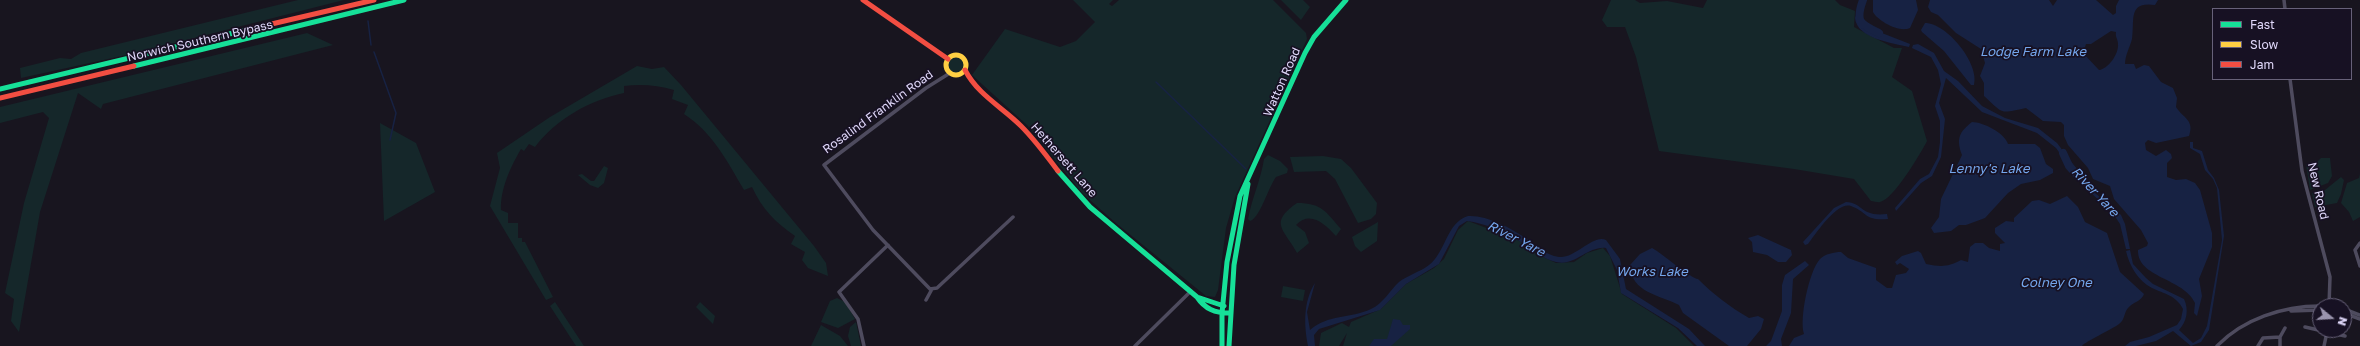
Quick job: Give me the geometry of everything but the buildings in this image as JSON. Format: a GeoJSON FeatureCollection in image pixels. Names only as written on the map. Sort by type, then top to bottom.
{"type":"FeatureCollection","features":[{"type":"Feature","properties":{"kind":"main road","name":"Norwich Southern Bypass"},"geometry":{"type":"LineString","coordinates":[[0,89],[374,0]]}},
{"type":"Feature","properties":{"kind":"main road","name":"Norwich Southern Bypass"},"geometry":{"type":"LineString","coordinates":[[0,99],[305,26],[404,0]]}},
{"type":"Feature","properties":{"kind":"main road","name":"Hethersett Lane"},"geometry":{"type":"LineString","coordinates":[[863,0],[948,59],[954,55],[961,56],[966,62],[965,70],[971,82]]}},
{"type":"Feature","properties":{"kind":"main road","name":"Watton Road"},"geometry":{"type":"LineString","coordinates":[[1222,346],[1222,306],[1233,224],[1240,196],[1305,53],[1314,37],[1346,0]]}},
{"type":"Feature","properties":{"kind":"main road"},"geometry":{"type":"LineString","coordinates":[[948,59],[946,66],[950,73],[960,74],[965,70]]}},
{"type":"Feature","properties":{"kind":"main road","name":"Hethersett Lane"},"geometry":{"type":"LineString","coordinates":[[960,74],[1020,125],[1036,141],[1072,188],[1090,207],[1197,297],[1208,308],[1222,313]]}},
{"type":"Feature","properties":{"kind":"main road","name":"Watton Road"},"geometry":{"type":"LineString","coordinates":[[1229,346],[1229,306],[1236,247],[1248,179]]}},
{"type":"Feature","properties":{"kind":"main road","name":"Hethersett Lane"},"geometry":{"type":"LineString","coordinates":[[1197,297],[1222,306]]}},
{"type":"Feature","properties":{"kind":"main road"},"geometry":{"type":"LineString","coordinates":[[1222,306],[1229,306]]}},
{"type":"Feature","properties":{"kind":"main road"},"geometry":{"type":"LineString","coordinates":[[1222,313],[1229,313]]}},
{"type":"Feature","properties":{"kind":"street","name":"Rosalind Franklin Road"},"geometry":{"type":"LineString","coordinates":[[932,289],[927,288],[873,230],[824,165],[926,88],[950,73]]}},
{"type":"Feature","properties":{"kind":"street","name":"New Road"},"geometry":{"type":"LineString","coordinates":[[2290,80],[2302,171],[2330,277],[2329,298]]}},
{"type":"Feature","properties":{"kind":"street"},"geometry":{"type":"LineString","coordinates":[[926,300],[932,289],[937,288],[1013,217]]}},
{"type":"Feature","properties":{"kind":"street"},"geometry":{"type":"LineString","coordinates":[[2360,243],[2355,250],[2360,266]]}},
{"type":"Feature","properties":{"kind":"street"},"geometry":{"type":"LineString","coordinates":[[864,346],[858,319],[839,292],[888,245]]}},
{"type":"Feature","properties":{"kind":"street"},"geometry":{"type":"LineString","coordinates":[[1135,346],[1191,292]]}},
{"type":"Feature","properties":{"kind":"street"},"geometry":{"type":"LineString","coordinates":[[2217,346],[2240,327],[2270,314],[2289,309],[2312,307]]}},
{"type":"Feature","properties":{"kind":"street"},"geometry":{"type":"LineString","coordinates":[[2270,314],[2290,310],[2312,310]]}},
{"type":"Feature","properties":{"kind":"street"},"geometry":{"type":"LineString","coordinates":[[2305,326],[2310,328],[2309,333]]}},
{"type":"Feature","properties":{"kind":"street"},"geometry":{"type":"LineString","coordinates":[[2280,346],[2280,337],[2285,328]]}},
{"type":"Feature","properties":{"kind":"street"},"geometry":{"type":"LineString","coordinates":[[2258,346],[2263,338],[2280,337]]}},
{"type":"Feature","properties":{"kind":"shaded area"},"geometry":{"type":"Polygon","coordinates":[[[298,0],[344,0],[131,54],[21,78],[20,68],[60,58],[71,59],[81,53],[298,0]]]}},
{"type":"Feature","properties":{"kind":"shaded area"},"geometry":{"type":"Polygon","coordinates":[[[1073,0],[1113,0],[1109,4],[1112,6],[1119,0],[1273,0],[1306,33],[1307,39],[1235,197],[1226,228],[1218,290],[1215,297],[1206,296],[1117,224],[1082,193],[1027,125],[972,75],[1005,29],[1060,47],[1076,41],[1095,22],[1073,0]]]}},
{"type":"Feature","properties":{"kind":"shaded area"},"geometry":{"type":"Polygon","coordinates":[[[1281,0],[1303,0],[1310,7],[1301,20],[1281,0]]]}},
{"type":"Feature","properties":{"kind":"shaded area"},"geometry":{"type":"Polygon","coordinates":[[[1611,0],[1635,0],[1640,3],[1667,1],[1703,8],[1707,0],[1835,0],[1840,5],[1855,11],[1854,27],[1894,48],[1902,48],[1892,77],[1912,91],[1927,141],[1899,185],[1886,199],[1879,202],[1871,201],[1854,179],[1794,169],[1659,151],[1636,57],[1625,27],[1607,27],[1602,20],[1611,0]]]}},
{"type":"Feature","properties":{"kind":"shaded area"},"geometry":{"type":"Polygon","coordinates":[[[307,33],[333,45],[103,104],[101,109],[78,93],[40,212],[19,332],[11,321],[14,299],[5,293],[24,203],[49,118],[43,112],[0,123],[0,107],[307,33]]]}},
{"type":"Feature","properties":{"kind":"shaded area"},"geometry":{"type":"Polygon","coordinates":[[[956,57],[962,59],[964,65],[962,71],[956,73],[950,71],[948,65],[950,59],[956,57]]]}},
{"type":"Feature","properties":{"kind":"shaded area"},"geometry":{"type":"Polygon","coordinates":[[[637,66],[652,69],[664,67],[681,85],[814,246],[826,263],[828,276],[808,268],[802,260],[805,252],[791,244],[795,236],[781,226],[770,214],[760,202],[752,187],[744,190],[725,158],[711,139],[684,114],[688,105],[672,99],[674,90],[655,86],[630,85],[624,86],[624,93],[599,100],[563,119],[543,137],[535,147],[529,144],[524,151],[521,149],[507,178],[502,194],[501,210],[508,213],[508,223],[518,223],[518,238],[522,238],[522,242],[525,242],[553,297],[546,300],[490,206],[500,168],[497,153],[550,117],[637,66]]]}},
{"type":"Feature","properties":{"kind":"shaded area"},"geometry":{"type":"Polygon","coordinates":[[[380,123],[416,143],[435,192],[384,221],[380,123]]]}},
{"type":"Feature","properties":{"kind":"shaded area"},"geometry":{"type":"Polygon","coordinates":[[[1268,155],[1280,161],[1288,169],[1287,173],[1276,177],[1261,209],[1254,219],[1250,221],[1248,219],[1264,159],[1268,155]]]}},
{"type":"Feature","properties":{"kind":"shaded area"},"geometry":{"type":"Polygon","coordinates":[[[1323,156],[1341,159],[1351,168],[1377,203],[1376,214],[1371,219],[1358,223],[1335,179],[1326,171],[1294,172],[1290,157],[1323,156]]]}},
{"type":"Feature","properties":{"kind":"shaded area"},"geometry":{"type":"Polygon","coordinates":[[[2321,158],[2330,158],[2332,176],[2328,183],[2310,190],[2306,164],[2316,163],[2321,158]]]}},
{"type":"Feature","properties":{"kind":"shaded area"},"geometry":{"type":"Polygon","coordinates":[[[604,166],[608,168],[604,183],[598,188],[590,185],[578,175],[582,174],[591,181],[594,181],[604,166]]]}},
{"type":"Feature","properties":{"kind":"shaded area"},"geometry":{"type":"Polygon","coordinates":[[[2360,174],[2360,217],[2353,221],[2349,212],[2341,203],[2347,183],[2359,178],[2360,174]]]}},
{"type":"Feature","properties":{"kind":"shaded area"},"geometry":{"type":"Polygon","coordinates":[[[2341,177],[2344,180],[2341,194],[2337,203],[2315,207],[2312,193],[2325,190],[2341,177]]]}},
{"type":"Feature","properties":{"kind":"shaded area"},"geometry":{"type":"Polygon","coordinates":[[[1297,203],[1305,203],[1318,207],[1327,213],[1341,229],[1336,236],[1317,220],[1307,219],[1301,221],[1296,225],[1305,232],[1309,243],[1297,253],[1281,226],[1281,221],[1288,210],[1297,203]]]}},
{"type":"Feature","properties":{"kind":"shaded area"},"geometry":{"type":"Polygon","coordinates":[[[1468,221],[1518,240],[1537,254],[1556,263],[1574,262],[1587,253],[1603,248],[1610,256],[1622,294],[1676,328],[1694,346],[1343,346],[1347,333],[1339,346],[1319,346],[1321,333],[1342,323],[1349,327],[1351,322],[1381,309],[1406,284],[1434,268],[1444,259],[1458,230],[1468,221]]]}},
{"type":"Feature","properties":{"kind":"shaded area"},"geometry":{"type":"Polygon","coordinates":[[[1378,222],[1377,241],[1361,252],[1355,246],[1352,237],[1378,222]]]}},
{"type":"Feature","properties":{"kind":"shaded area"},"geometry":{"type":"Polygon","coordinates":[[[1283,286],[1305,290],[1303,301],[1281,297],[1283,286]]]}},
{"type":"Feature","properties":{"kind":"shaded area"},"geometry":{"type":"Polygon","coordinates":[[[837,298],[845,302],[855,319],[838,328],[821,322],[830,301],[837,298]]]}},
{"type":"Feature","properties":{"kind":"shaded area"},"geometry":{"type":"Polygon","coordinates":[[[555,302],[584,346],[576,346],[550,306],[555,302]]]}},
{"type":"Feature","properties":{"kind":"shaded area"},"geometry":{"type":"Polygon","coordinates":[[[700,302],[715,316],[713,324],[696,307],[700,302]]]}},
{"type":"Feature","properties":{"kind":"shaded area"},"geometry":{"type":"Polygon","coordinates":[[[856,322],[861,346],[851,346],[848,336],[850,327],[856,322]]]}},
{"type":"Feature","properties":{"kind":"shaded area"},"geometry":{"type":"Polygon","coordinates":[[[821,325],[840,336],[848,346],[811,346],[821,325]]]}},
{"type":"Feature","properties":{"kind":"water"},"geometry":{"type":"Polygon","coordinates":[[[1861,0],[1866,0],[1860,16],[1864,26],[1910,44],[1909,47],[1885,42],[1862,31],[1857,25],[1855,18],[1861,0]]]}},
{"type":"Feature","properties":{"kind":"water"},"geometry":{"type":"Polygon","coordinates":[[[1873,0],[1916,0],[1918,10],[1910,28],[1895,28],[1879,19],[1873,12],[1873,0]]]}},
{"type":"Feature","properties":{"kind":"water","name":"Lodge Farm Lake"},"geometry":{"type":"Polygon","coordinates":[[[1930,0],[2049,0],[2053,6],[2057,0],[2096,0],[2113,15],[2116,13],[2116,6],[2119,0],[2158,0],[2155,5],[2140,6],[2136,9],[2133,19],[2132,39],[2125,64],[2134,64],[2136,69],[2144,65],[2149,66],[2161,82],[2173,88],[2177,98],[2176,107],[2190,126],[2189,136],[2156,143],[2148,140],[2145,143],[2146,150],[2156,156],[2166,150],[2171,154],[2172,158],[2167,163],[2167,177],[2176,180],[2186,179],[2195,183],[2200,190],[2212,233],[2212,247],[2199,279],[2202,296],[2197,316],[2194,313],[2195,303],[2189,295],[2181,288],[2145,267],[2140,259],[2138,250],[2147,246],[2148,243],[2141,230],[2114,199],[2110,186],[2093,179],[2088,168],[2068,145],[2064,136],[2064,125],[2061,122],[2043,121],[2026,108],[2006,112],[1995,106],[1984,96],[1984,83],[1980,76],[1985,63],[1981,49],[1956,33],[1938,15],[1931,12],[1928,7],[1930,0]],[[2111,31],[2091,44],[2086,44],[2083,53],[2099,70],[2109,64],[2117,52],[2118,41],[2116,32],[2111,31]]]}},
{"type":"Feature","properties":{"kind":"water"},"geometry":{"type":"Polygon","coordinates":[[[1925,23],[1934,25],[1943,30],[1960,46],[1972,66],[1975,76],[1974,85],[1971,85],[1944,51],[1922,32],[1921,30],[1925,23]]]}},
{"type":"Feature","properties":{"kind":"water"},"geometry":{"type":"Polygon","coordinates":[[[1918,44],[1934,53],[1944,71],[1958,81],[1982,106],[2005,118],[2038,128],[2057,143],[2095,193],[2121,215],[2125,224],[2130,249],[2126,249],[2120,224],[2114,215],[2083,185],[2056,148],[2037,133],[1982,112],[1946,78],[1939,103],[1945,119],[1941,157],[1932,176],[1921,183],[1896,211],[1895,208],[1920,179],[1929,174],[1938,157],[1940,142],[1940,121],[1935,106],[1941,84],[1938,70],[1931,57],[1912,48],[1913,45],[1918,44]]]}},
{"type":"Feature","properties":{"kind":"water","name":"Lenny's Lake"},"geometry":{"type":"Polygon","coordinates":[[[1972,122],[1977,122],[1998,132],[2003,136],[2008,144],[2035,144],[2040,148],[2046,164],[2053,169],[2053,173],[2040,180],[2021,184],[2008,193],[1985,218],[1966,225],[1959,225],[1951,231],[1934,233],[1931,228],[1939,217],[1941,199],[1962,155],[1959,144],[1960,136],[1964,129],[1972,122]]]}},
{"type":"Feature","properties":{"kind":"water"},"geometry":{"type":"Polygon","coordinates":[[[2190,142],[2193,142],[2193,148],[2202,151],[2208,170],[2214,178],[2219,190],[2224,236],[2209,330],[2201,342],[2191,346],[2173,331],[2156,341],[2136,346],[2125,346],[2130,342],[2149,337],[2177,325],[2181,319],[2183,309],[2173,298],[2147,285],[2138,277],[2127,256],[2126,251],[2130,250],[2133,264],[2146,278],[2153,284],[2184,299],[2187,311],[2184,323],[2179,330],[2193,343],[2201,338],[2207,326],[2222,240],[2217,188],[2213,179],[2205,170],[2200,154],[2190,148],[2190,142]]]}},
{"type":"Feature","properties":{"kind":"water","name":"Colney One"},"geometry":{"type":"Polygon","coordinates":[[[2067,196],[2078,207],[2085,222],[2107,233],[2120,272],[2144,294],[2128,308],[2119,324],[2088,341],[2082,346],[1789,346],[1794,338],[1804,334],[1803,318],[1806,295],[1816,265],[1824,256],[1841,252],[1848,258],[1876,268],[1876,280],[1887,288],[1892,288],[1896,275],[1906,273],[1909,269],[1900,263],[1897,265],[1895,262],[1902,256],[1918,251],[1921,253],[1926,264],[1944,266],[1961,260],[1968,262],[1970,247],[1975,243],[1983,243],[1989,248],[2000,251],[2000,244],[2005,243],[1995,233],[1995,228],[2006,221],[2014,222],[2014,218],[2032,201],[2039,200],[2050,204],[2067,196]]]}},
{"type":"Feature","properties":{"kind":"water"},"geometry":{"type":"Polygon","coordinates":[[[1846,202],[1852,203],[1872,214],[1887,214],[1888,219],[1870,218],[1851,206],[1845,206],[1833,213],[1808,244],[1805,245],[1803,242],[1834,208],[1846,202]]]}},
{"type":"Feature","properties":{"kind":"water"},"geometry":{"type":"Polygon","coordinates":[[[1468,216],[1475,216],[1499,223],[1521,235],[1545,252],[1559,257],[1565,257],[1595,240],[1606,240],[1620,259],[1626,289],[1689,329],[1705,346],[1697,346],[1678,328],[1621,293],[1617,270],[1606,248],[1593,250],[1569,262],[1556,262],[1551,261],[1501,231],[1467,221],[1459,226],[1439,264],[1406,284],[1380,310],[1319,329],[1314,335],[1315,346],[1308,346],[1305,322],[1306,306],[1315,283],[1307,312],[1310,330],[1324,321],[1363,312],[1375,307],[1399,282],[1429,265],[1439,253],[1450,231],[1461,220],[1468,216]]]}},
{"type":"Feature","properties":{"kind":"water"},"geometry":{"type":"Polygon","coordinates":[[[1758,235],[1791,250],[1792,255],[1786,262],[1778,262],[1767,255],[1753,252],[1752,242],[1748,238],[1758,235]]]}},
{"type":"Feature","properties":{"kind":"water","name":"Works Lake"},"geometry":{"type":"Polygon","coordinates":[[[1652,248],[1689,275],[1698,279],[1722,300],[1742,314],[1749,318],[1758,316],[1764,319],[1761,329],[1747,346],[1729,346],[1683,313],[1679,305],[1648,292],[1635,282],[1630,265],[1640,254],[1652,248]]]}},
{"type":"Feature","properties":{"kind":"water"},"geometry":{"type":"Polygon","coordinates":[[[1805,261],[1809,265],[1793,279],[1791,313],[1781,339],[1782,346],[1766,346],[1771,341],[1782,311],[1782,285],[1785,275],[1805,261]]]}},
{"type":"Feature","properties":{"kind":"water"},"geometry":{"type":"Polygon","coordinates":[[[1393,319],[1400,320],[1403,325],[1410,325],[1410,329],[1391,346],[1369,346],[1374,339],[1387,339],[1393,319]]]}},
{"type":"Feature","properties":{"kind":"waterway","name":"River Yare"},"geometry":{"type":"LineString","coordinates":[[1863,0],[1859,13],[1861,21],[1867,27],[1879,33]]}},
{"type":"Feature","properties":{"kind":"waterway"},"geometry":{"type":"LineString","coordinates":[[368,21],[371,45]]}},
{"type":"Feature","properties":{"kind":"waterway"},"geometry":{"type":"LineString","coordinates":[[374,52],[396,113],[390,140]]}},
{"type":"Feature","properties":{"kind":"waterway"},"geometry":{"type":"LineString","coordinates":[[1156,82],[1246,169]]}},
{"type":"Feature","properties":{"kind":"waterway","name":"River Yare"},"geometry":{"type":"LineString","coordinates":[[2063,153],[2069,166],[2078,176]]}},
{"type":"Feature","properties":{"kind":"traffic: fast"},"geometry":{"type":"LineString","coordinates":[[134,66],[404,0]]}},
{"type":"Feature","properties":{"kind":"traffic: fast"},"geometry":{"type":"LineString","coordinates":[[1222,346],[1222,313],[1227,262],[1240,196],[1305,53],[1314,37],[1346,0]]}},
{"type":"Feature","properties":{"kind":"traffic: fast"},"geometry":{"type":"LineString","coordinates":[[0,89],[246,30]]}},
{"type":"Feature","properties":{"kind":"traffic: fast"},"geometry":{"type":"LineString","coordinates":[[1058,171],[1090,207],[1197,297],[1203,305],[1211,310],[1229,313]]}},
{"type":"Feature","properties":{"kind":"traffic: fast"},"geometry":{"type":"LineString","coordinates":[[1229,346],[1234,265],[1248,184]]}},
{"type":"Feature","properties":{"kind":"traffic: fast"},"geometry":{"type":"LineString","coordinates":[[1197,297],[1224,306]]}},
{"type":"Feature","properties":{"kind":"traffic: slow"},"geometry":{"type":"LineString","coordinates":[[956,55],[963,58],[966,65],[963,72],[956,75],[949,72],[946,65],[949,58],[956,55]]}},
{"type":"Feature","properties":{"kind":"traffic: jam"},"geometry":{"type":"LineString","coordinates":[[246,30],[374,0]]}},
{"type":"Feature","properties":{"kind":"traffic: jam"},"geometry":{"type":"LineString","coordinates":[[863,0],[948,59]]}},
{"type":"Feature","properties":{"kind":"traffic: jam"},"geometry":{"type":"LineString","coordinates":[[0,98],[134,66]]}},
{"type":"Feature","properties":{"kind":"traffic: jam"},"geometry":{"type":"LineString","coordinates":[[965,70],[970,79],[983,94],[1014,119],[1026,131],[1058,171]]}}]}
